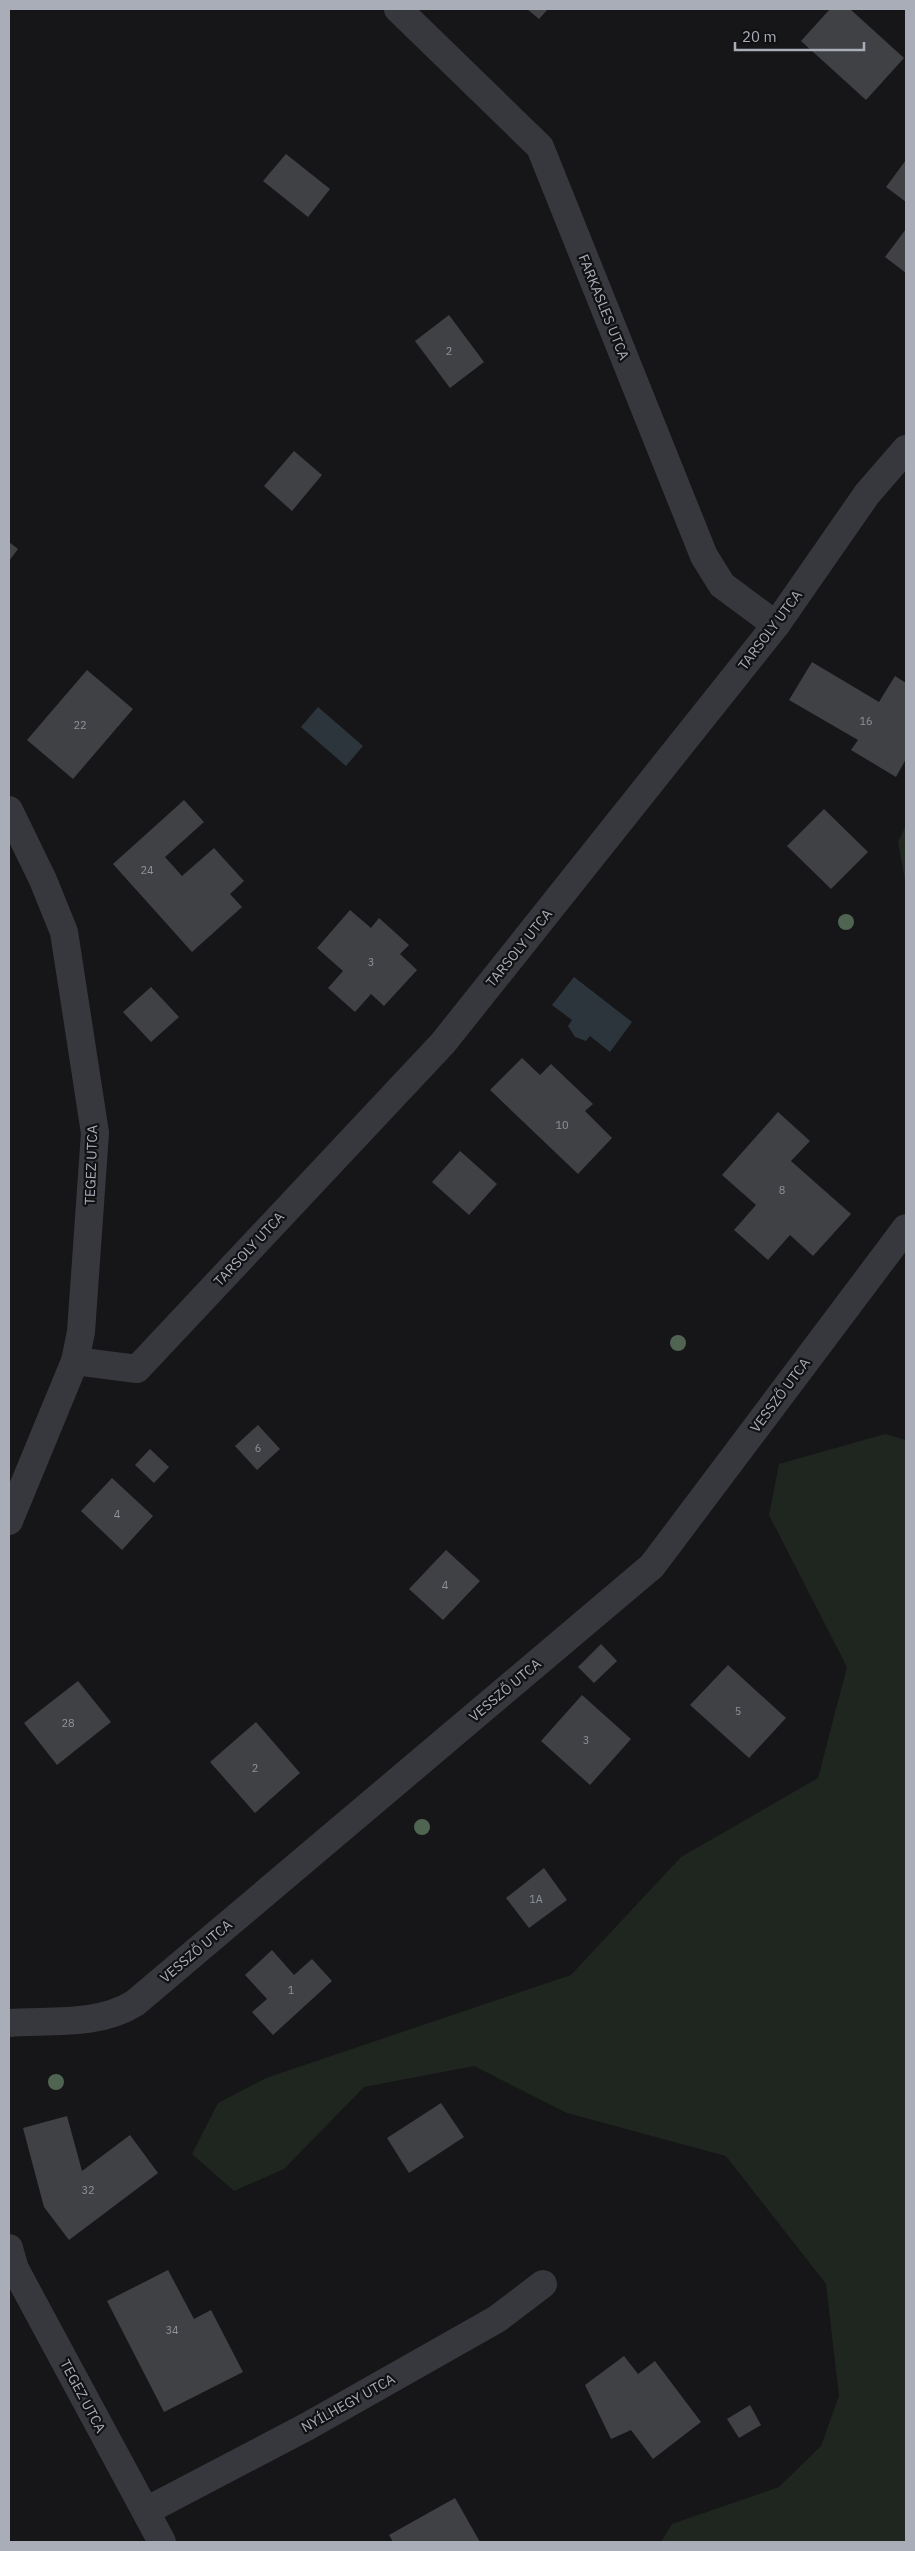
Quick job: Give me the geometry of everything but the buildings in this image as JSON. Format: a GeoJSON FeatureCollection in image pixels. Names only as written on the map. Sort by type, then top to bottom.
{"type":"FeatureCollection","features":[{"type":"Feature","properties":{"kind":"street","name":"FARKASLES UTCA"},"geometry":{"type":"LineString","coordinates":[[398,9],[540,147],[704,556],[722,585],[776,625]]}},
{"type":"Feature","properties":{"kind":"street","name":"TARSOLY UTCA"},"geometry":{"type":"LineString","coordinates":[[75,1361],[137,1369],[443,1043],[776,625],[867,494],[906,449]]}},
{"type":"Feature","properties":{"kind":"street","name":"TEGEZ UTCA"},"geometry":{"type":"LineString","coordinates":[[9,810],[43,880],[64,932],[95,1133],[81,1332],[75,1361],[9,1521]]}},
{"type":"Feature","properties":{"kind":"street","name":"VESSZŐ UTCA"},"geometry":{"type":"LineString","coordinates":[[9,2023],[103,2017],[120,2013],[135,2003],[652,1566],[906,1228]]}},
{"type":"Feature","properties":{"kind":"street","name":"TEGEZ UTCA"},"geometry":{"type":"LineString","coordinates":[[9,2248],[15,2269],[162,2542]]}},
{"type":"Feature","properties":{"kind":"street","name":"NYÍLHEGY UTCA"},"geometry":{"type":"LineString","coordinates":[[146,2511],[308,2426],[497,2318],[543,2284]]}},
{"type":"Feature","properties":{"kind":"shaded area"},"geometry":{"type":"Polygon","coordinates":[[[318,707],[363,746],[346,766],[301,727],[318,707]]]}},
{"type":"Feature","properties":{"kind":"shaded area"},"geometry":{"type":"Polygon","coordinates":[[[906,825],[906,886],[898,842],[906,825]]]}},
{"type":"Feature","properties":{"kind":"shaded area"},"geometry":{"type":"Polygon","coordinates":[[[574,977],[632,1022],[610,1052],[590,1036],[586,1041],[575,1037],[568,1026],[572,1020],[552,1005],[574,977]]]}},
{"type":"Feature","properties":{"kind":"shaded area"},"geometry":{"type":"Polygon","coordinates":[[[885,1434],[906,1440],[906,2542],[661,2542],[672,2524],[779,2487],[821,2446],[839,2396],[826,2284],[726,2156],[567,2113],[474,2066],[364,2087],[284,2169],[234,2191],[192,2154],[218,2103],[266,2078],[571,1975],[681,1857],[818,1778],[847,1667],[769,1515],[779,1464],[885,1434]]]}}]}
